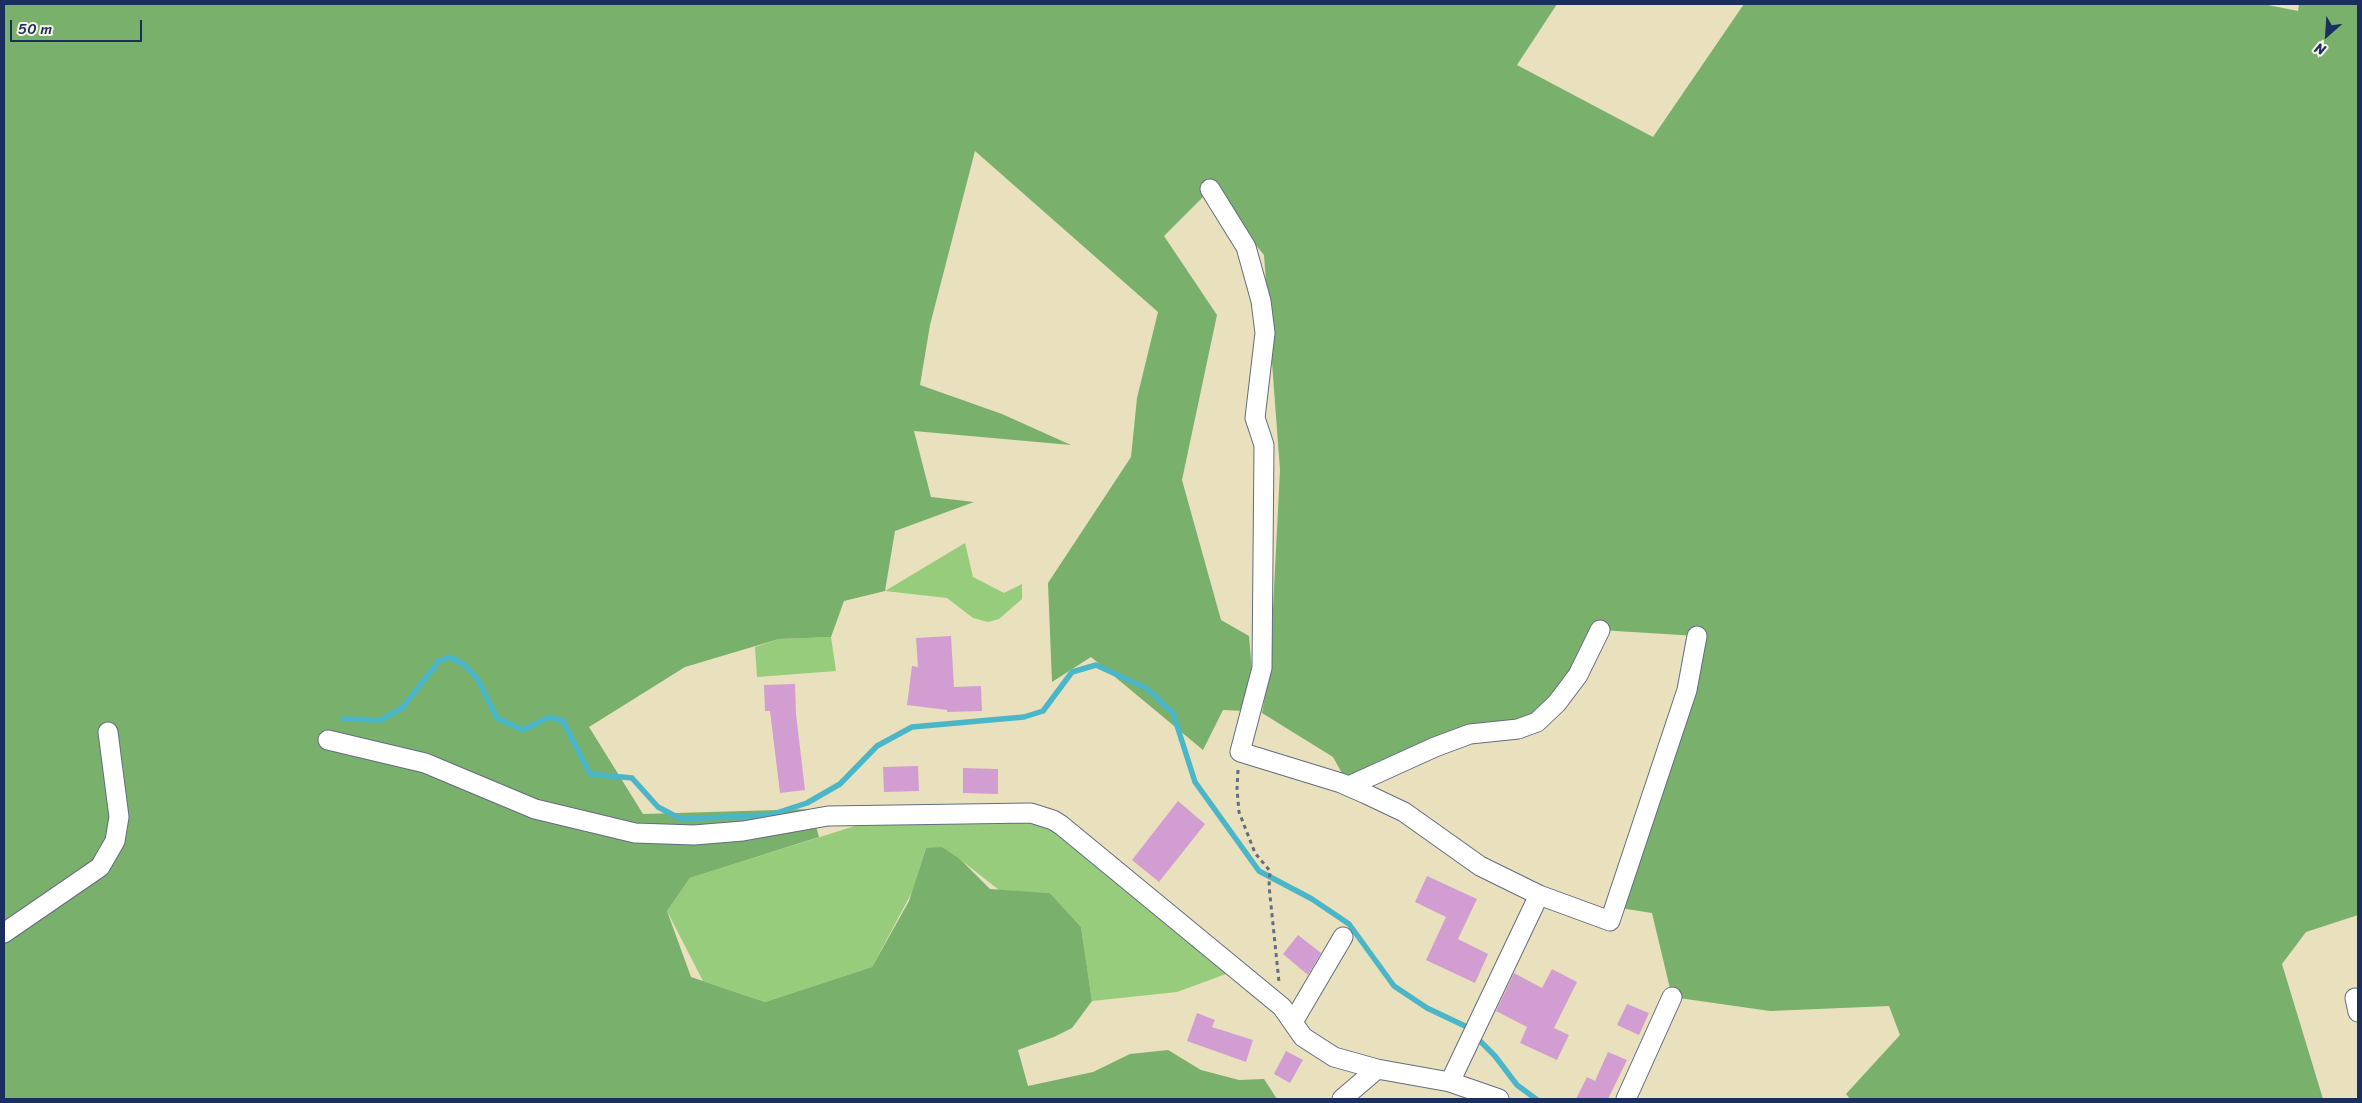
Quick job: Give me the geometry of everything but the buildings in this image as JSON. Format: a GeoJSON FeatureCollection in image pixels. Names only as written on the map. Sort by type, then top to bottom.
{"type":"FeatureCollection","features":[{"type":"Feature","properties":{"kind":"street"},"geometry":{"type":"LineString","coordinates":[[1210,189],[1246,247],[1261,301],[1265,333],[1255,418],[1264,445],[1262,668],[1240,752],[1349,786],[1404,812],[1480,866],[1539,895],[1610,921],[1687,690],[1697,636]]}},
{"type":"Feature","properties":{"kind":"street"},"geometry":{"type":"LineString","coordinates":[[1349,786],[1434,747],[1470,734],[1518,729],[1537,722],[1557,703],[1578,675],[1600,630]]}},
{"type":"Feature","properties":{"kind":"street"},"geometry":{"type":"LineString","coordinates":[[4,932],[100,867],[115,841],[119,817],[108,732]]}},
{"type":"Feature","properties":{"kind":"street"},"geometry":{"type":"LineString","coordinates":[[328,740],[424,763],[535,809],[635,833],[694,836],[743,831],[828,816],[1031,813],[1053,820],[1282,1007],[1303,1038],[1334,1057],[1376,1068],[1450,1082],[1499,1099]]}},
{"type":"Feature","properties":{"kind":"street"},"geometry":{"type":"LineString","coordinates":[[1450,1082],[1539,895]]}},
{"type":"Feature","properties":{"kind":"street"},"geometry":{"type":"LineString","coordinates":[[1293,1022],[1343,937]]}},
{"type":"Feature","properties":{"kind":"street"},"geometry":{"type":"LineString","coordinates":[[1626,1099],[1672,997]]}},
{"type":"Feature","properties":{"kind":"street"},"geometry":{"type":"LineString","coordinates":[[1342,1099],[1376,1068]]}},
{"type":"Feature","properties":{"kind":"path"},"geometry":{"type":"LineString","coordinates":[[1240,752],[1237,789],[1239,812],[1255,854],[1270,871],[1269,886],[1282,1007]]}},
{"type":"Feature","properties":{"kind":"green space"},"geometry":{"type":"Polygon","coordinates":[[[4,4],[1557,4],[1517,65],[1653,137],[1744,4],[2263,4],[2298,11],[2299,4],[2358,4],[2358,915],[2306,932],[2282,964],[2323,1099],[1850,1099],[1846,1094],[1900,1035],[1889,1006],[1770,1011],[1672,997],[1652,913],[1614,907],[1697,636],[1600,630],[1551,709],[1349,786],[1333,757],[1262,713],[1270,669],[1280,470],[1264,255],[1210,190],[1164,236],[1217,315],[1182,480],[1221,620],[1249,636],[1252,671],[1244,711],[1223,710],[1203,750],[1091,657],[1052,682],[1048,583],[1131,457],[1137,398],[1158,312],[975,151],[930,325],[920,385],[1002,414],[1071,445],[914,431],[931,497],[974,502],[895,531],[885,591],[844,601],[831,637],[779,639],[685,667],[589,727],[643,814],[811,809],[819,837],[690,878],[667,911],[691,977],[765,1002],[872,967],[909,901],[926,848],[942,847],[961,860],[990,889],[1050,893],[1081,927],[1092,1001],[1072,1028],[1054,1037],[1018,1050],[1028,1086],[1093,1072],[1130,1054],[1168,1050],[1201,1070],[1239,1080],[1264,1079],[1277,1099],[4,1099],[4,4]]]}},
{"type":"Feature","properties":{"kind":"green space"},"geometry":{"type":"Polygon","coordinates":[[[965,543],[973,577],[1004,593],[1022,584],[1022,599],[999,619],[988,622],[973,618],[947,598],[885,591],[965,543]]]}},
{"type":"Feature","properties":{"kind":"green space"},"geometry":{"type":"Polygon","coordinates":[[[831,637],[836,671],[757,677],[755,647],[779,639],[831,637]]]}},
{"type":"Feature","properties":{"kind":"green space"},"geometry":{"type":"Polygon","coordinates":[[[1031,813],[1237,970],[1177,992],[1092,1001],[1081,927],[1050,893],[999,890],[961,860],[926,848],[912,892],[872,967],[765,1002],[703,981],[667,911],[690,878],[858,825],[1031,813]]]}},
{"type":"Feature","properties":{"kind":"waterway"},"geometry":{"type":"LineString","coordinates":[[343,719],[381,720],[402,708],[439,661],[450,657],[465,665],[478,680],[497,718],[523,730],[549,717],[563,721],[590,774],[632,778],[658,807],[681,819],[770,815],[807,803],[840,784],[877,746],[912,727],[1024,717],[1043,711],[1072,672],[1096,665],[1146,688],[1173,713],[1195,782],[1259,871],[1312,899],[1349,924],[1394,986],[1427,1008],[1465,1026],[1495,1056],[1517,1085],[1536,1099]]}}]}
